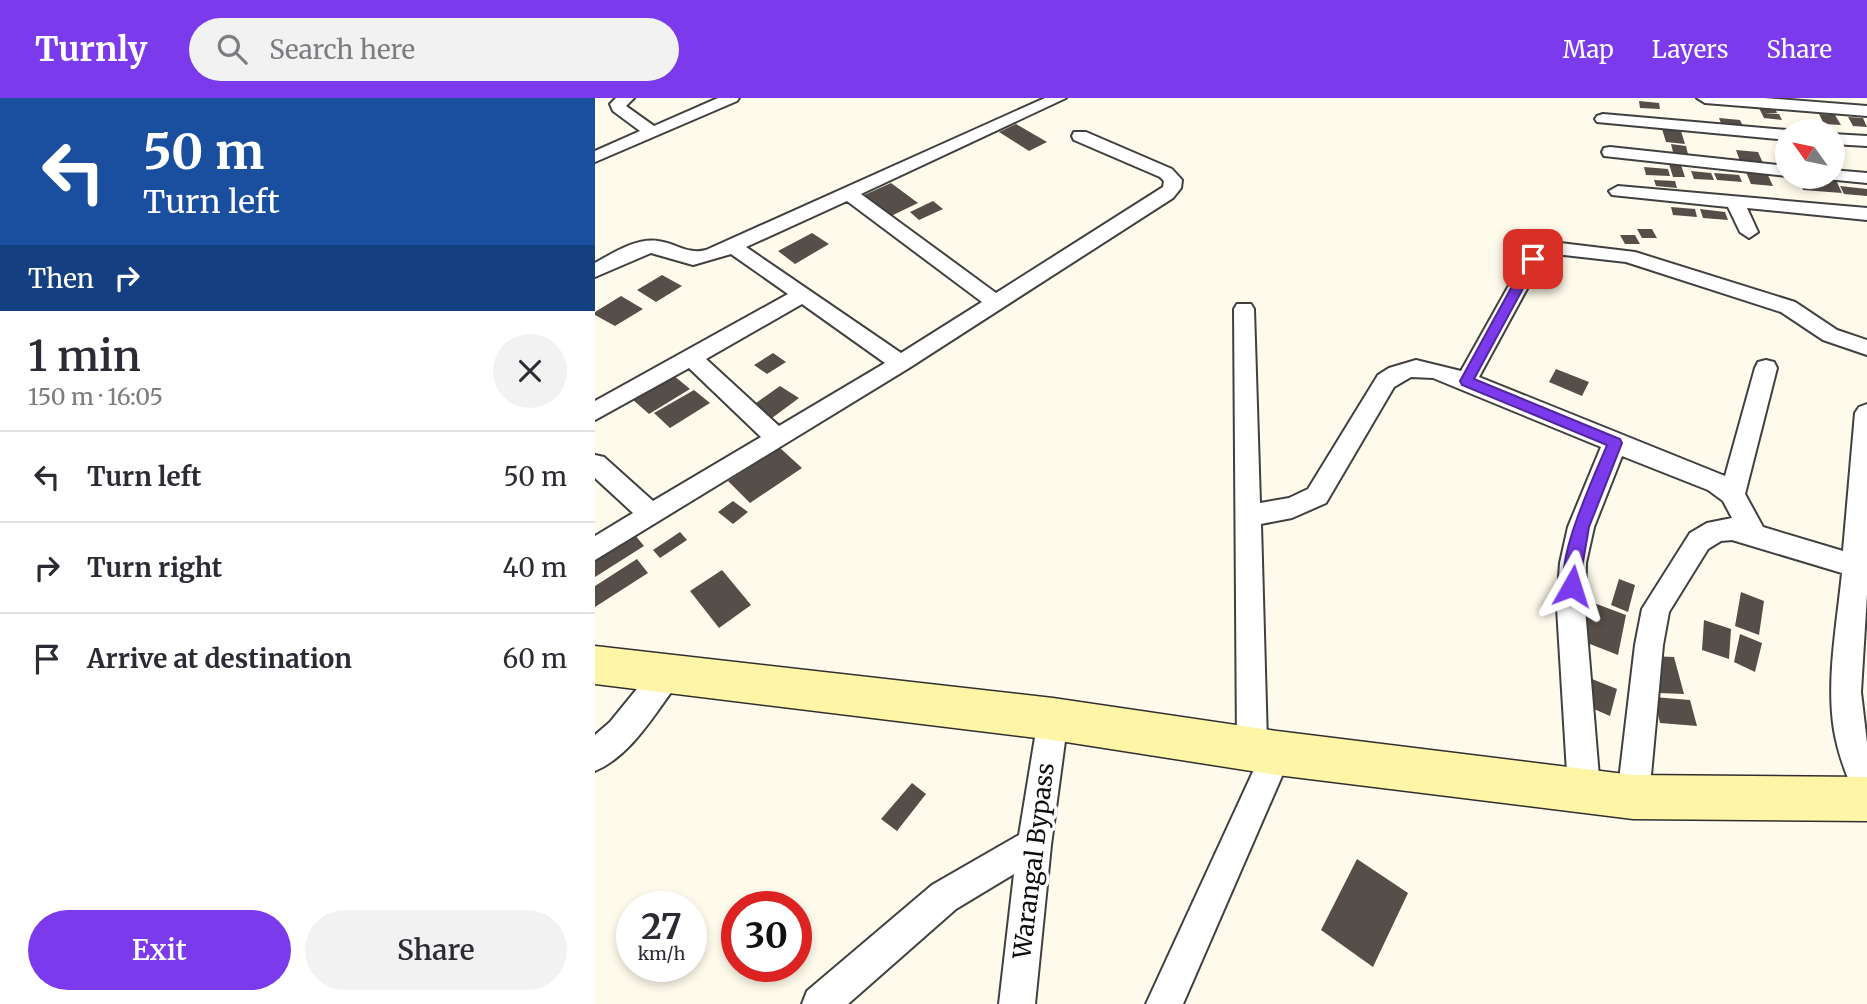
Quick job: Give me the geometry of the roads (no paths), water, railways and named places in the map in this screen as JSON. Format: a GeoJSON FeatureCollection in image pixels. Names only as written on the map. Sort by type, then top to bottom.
{"type":"FeatureCollection","features":[{"type":"Feature","properties":{"kind":"main road"},"geometry":{"type":"LineString","coordinates":[[595,665],[1053,719],[1265,751],[1633,797],[1867,799]]}},
{"type":"Feature","properties":{"kind":"street"},"geometry":{"type":"LineString","coordinates":[[626,98],[618,104],[619,108],[652,132]]}},
{"type":"Feature","properties":{"kind":"street"},"geometry":{"type":"LineString","coordinates":[[595,157],[731,98]]}},
{"type":"Feature","properties":{"kind":"street"},"geometry":{"type":"LineString","coordinates":[[595,271],[647,248],[659,247],[685,259],[696,260],[1058,98]]}},
{"type":"Feature","properties":{"kind":"street"},"geometry":{"type":"LineString","coordinates":[[1705,98],[1867,111]]}},
{"type":"Feature","properties":{"kind":"street"},"geometry":{"type":"LineString","coordinates":[[1744,100],[1800,207]]}},
{"type":"Feature","properties":{"kind":"street"},"geometry":{"type":"LineString","coordinates":[[1603,119],[1773,155]]}},
{"type":"Feature","properties":{"kind":"street"},"geometry":{"type":"LineString","coordinates":[[595,549],[650,513],[901,363],[1167,194],[1172,188],[1173,180],[1166,173],[1080,136]]}},
{"type":"Feature","properties":{"kind":"street"},"geometry":{"type":"LineString","coordinates":[[1845,140],[1867,141]]}},
{"type":"Feature","properties":{"kind":"street"},"geometry":{"type":"LineString","coordinates":[[1610,152],[1773,155]]}},
{"type":"Feature","properties":{"kind":"street"},"geometry":{"type":"LineString","coordinates":[[1845,176],[1867,178]]}},
{"type":"Feature","properties":{"kind":"street"},"geometry":{"type":"LineString","coordinates":[[1618,191],[1867,214]]}},
{"type":"Feature","properties":{"kind":"street"},"geometry":{"type":"LineString","coordinates":[[848,193],[996,303]]}},
{"type":"Feature","properties":{"kind":"street"},"geometry":{"type":"LineString","coordinates":[[1734,201],[1749,232]]}},
{"type":"Feature","properties":{"kind":"street"},"geometry":{"type":"LineString","coordinates":[[732,246],[901,363]]}},
{"type":"Feature","properties":{"kind":"street"},"geometry":{"type":"LineString","coordinates":[[1466,381],[1533,259],[1552,248],[1628,256],[1788,307],[1830,335],[1867,348]]}},
{"type":"Feature","properties":{"kind":"street"},"geometry":{"type":"LineString","coordinates":[[595,411],[803,295]]}},
{"type":"Feature","properties":{"kind":"street"},"geometry":{"type":"LineString","coordinates":[[1164,1004],[1265,751],[1248,514],[1244,309]]}},
{"type":"Feature","properties":{"kind":"street"},"geometry":{"type":"LineString","coordinates":[[691,358],[777,438]]}},
{"type":"Feature","properties":{"kind":"street"},"geometry":{"type":"LineString","coordinates":[[1248,514],[1283,513],[1317,496],[1386,381],[1398,371],[1411,366],[1466,381],[1717,483],[1731,494],[1754,536]]}},
{"type":"Feature","properties":{"kind":"street"},"geometry":{"type":"LineString","coordinates":[[1731,494],[1766,368]]}},
{"type":"Feature","properties":{"kind":"street"},"geometry":{"type":"LineString","coordinates":[[1867,412],[1846,721],[1854,760],[1867,786]]}},
{"type":"Feature","properties":{"kind":"street"},"geometry":{"type":"LineString","coordinates":[[1584,789],[1571,608],[1573,563],[1581,527],[1615,443]]}},
{"type":"Feature","properties":{"kind":"street"},"geometry":{"type":"LineString","coordinates":[[595,464],[650,513]]}},
{"type":"Feature","properties":{"kind":"street"},"geometry":{"type":"LineString","coordinates":[[1633,797],[1649,645],[1656,609],[1699,541],[1716,531],[1732,529],[1855,566]]}},
{"type":"Feature","properties":{"kind":"street"},"geometry":{"type":"LineString","coordinates":[[595,755],[621,733],[668,673]]}},
{"type":"Feature","properties":{"kind":"street","name":"Warangal Bypass"},"geometry":{"type":"LineString","coordinates":[[1017,1004],[1034,845],[1053,719]]}},
{"type":"Feature","properties":{"kind":"street"},"geometry":{"type":"LineString","coordinates":[[820,1004],[943,897],[1034,845]]}}]}
